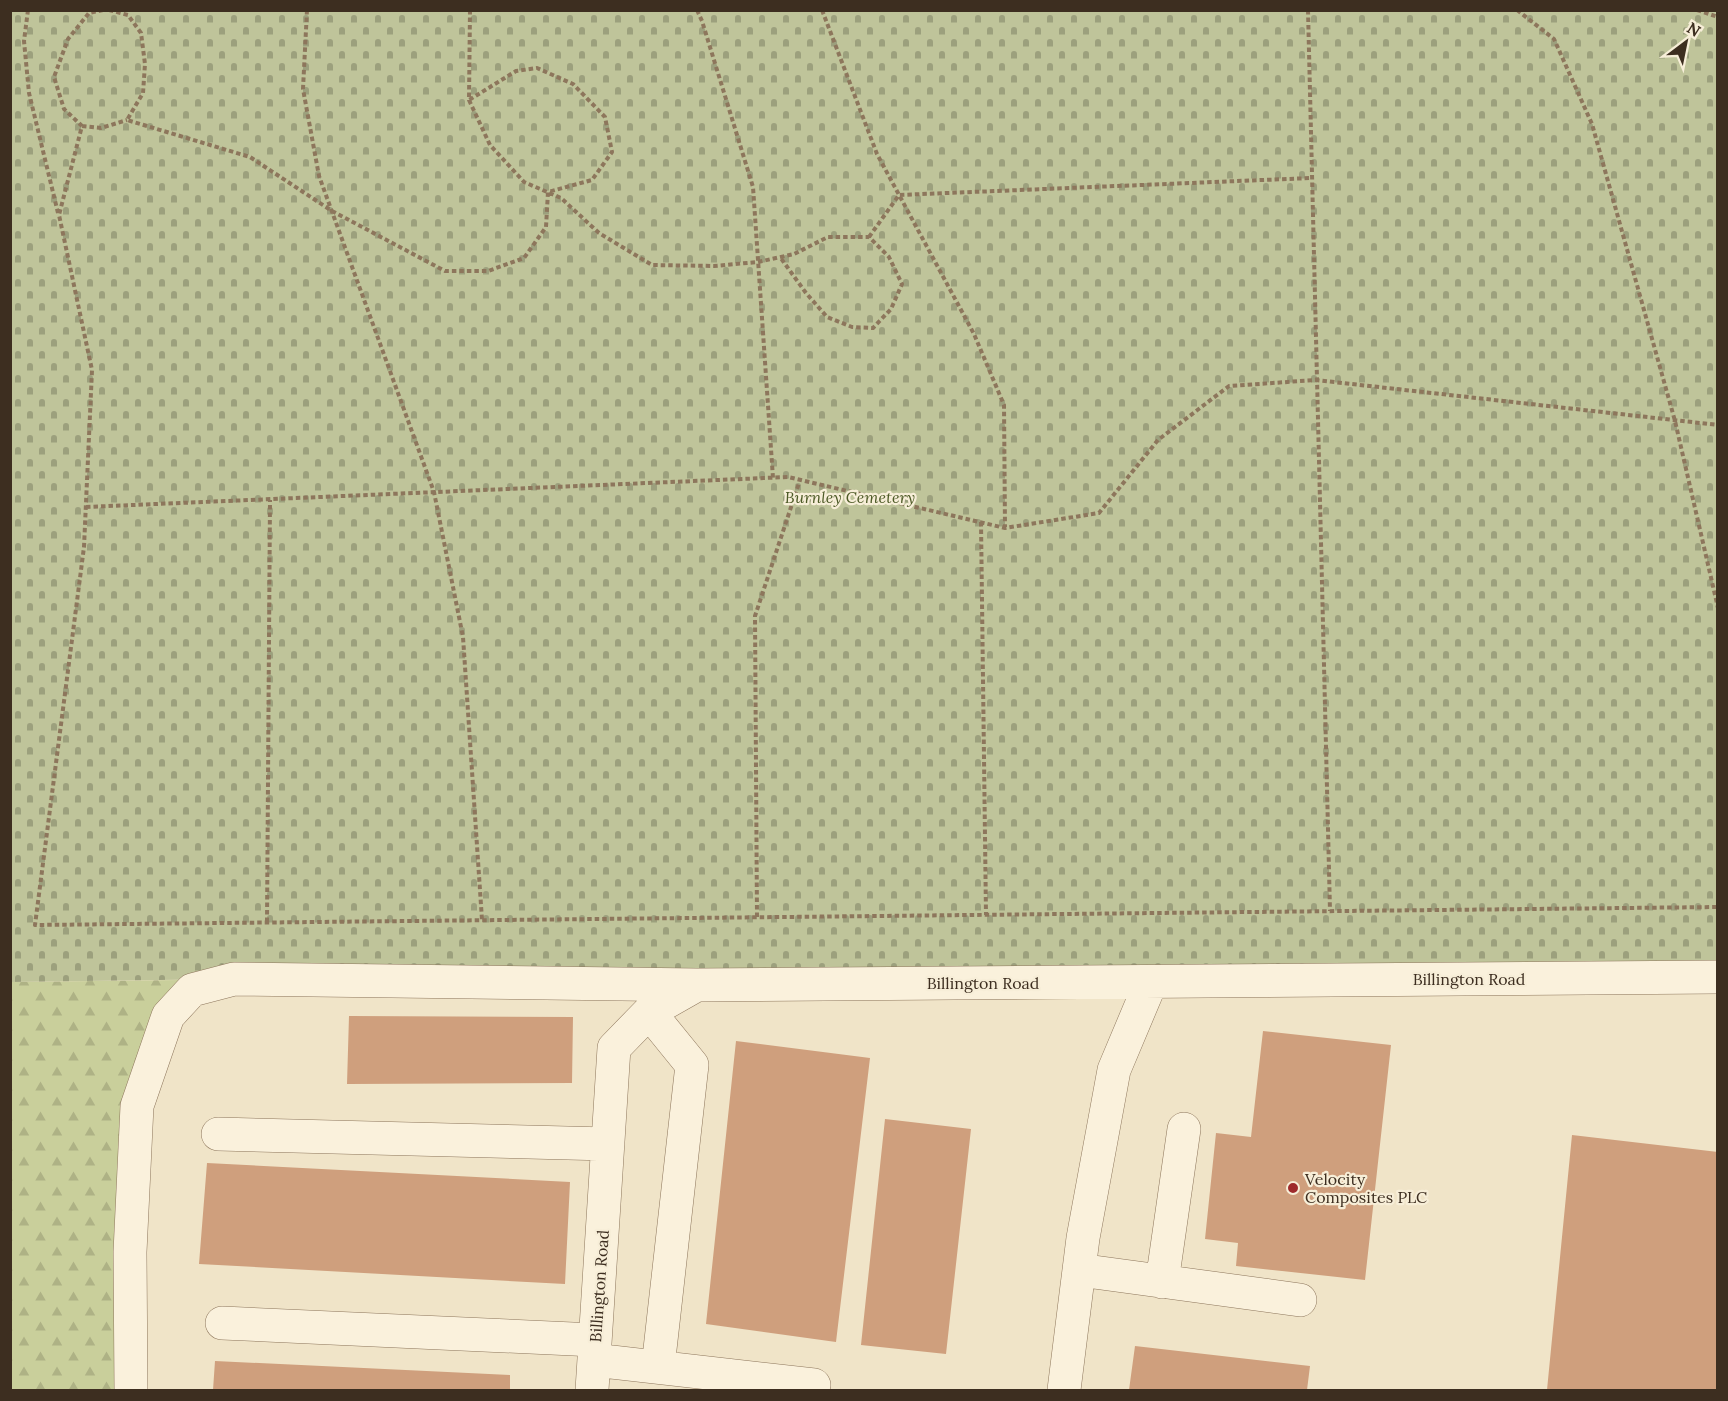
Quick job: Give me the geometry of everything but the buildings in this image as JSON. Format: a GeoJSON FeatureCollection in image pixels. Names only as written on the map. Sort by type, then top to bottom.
{"type":"FeatureCollection","features":[{"type":"Feature","properties":{"kind":"street","name":"Billington Road"},"geometry":{"type":"LineString","coordinates":[[594,1364],[614,1048],[650,1012],[697,985],[1718,977]]}},
{"type":"Feature","properties":{"kind":"street"},"geometry":{"type":"LineString","coordinates":[[131,1390],[130,1252],[137,1106],[168,1016],[192,990],[234,979],[697,985]]}},
{"type":"Feature","properties":{"kind":"street"},"geometry":{"type":"LineString","coordinates":[[1064,1390],[1083,1238],[1114,1070],[1151,982]]}},
{"type":"Feature","properties":{"kind":"street"},"geometry":{"type":"LineString","coordinates":[[650,1012],[692,1065],[657,1367]]}},
{"type":"Feature","properties":{"kind":"street"},"geometry":{"type":"LineString","coordinates":[[1162,1282],[1184,1129]]}},
{"type":"Feature","properties":{"kind":"street"},"geometry":{"type":"LineString","coordinates":[[218,1134],[608,1144]]}},
{"type":"Feature","properties":{"kind":"street"},"geometry":{"type":"LineString","coordinates":[[1079,1270],[1300,1300]]}},
{"type":"Feature","properties":{"kind":"street"},"geometry":{"type":"LineString","coordinates":[[222,1323],[594,1364],[657,1367],[814,1384]]}},
{"type":"Feature","properties":{"kind":"path"},"geometry":{"type":"LineString","coordinates":[[28,10],[24,41],[29,93],[59,215],[92,370],[84,547],[35,925],[1718,907]]}},
{"type":"Feature","properties":{"kind":"path"},"geometry":{"type":"LineString","coordinates":[[103,10],[89,13],[68,39],[54,76],[64,109],[82,126],[101,128],[127,120],[250,157],[332,211],[445,271],[488,271],[524,258],[546,227],[548,192]]}},
{"type":"Feature","properties":{"kind":"path"},"geometry":{"type":"LineString","coordinates":[[109,10],[128,15],[141,33],[145,64],[143,93],[127,120]]}},
{"type":"Feature","properties":{"kind":"path"},"geometry":{"type":"LineString","coordinates":[[307,10],[303,89],[319,176],[434,492],[463,637],[482,920]]}},
{"type":"Feature","properties":{"kind":"path"},"geometry":{"type":"LineString","coordinates":[[470,10],[469,100],[490,145],[524,182],[561,198],[599,233],[652,265],[714,266],[758,262],[780,257],[795,254],[828,237],[868,237],[889,257],[902,284],[891,309],[873,328],[852,327],[827,317],[780,257]]}},
{"type":"Feature","properties":{"kind":"path"},"geometry":{"type":"LineString","coordinates":[[697,10],[753,187],[773,478]]}},
{"type":"Feature","properties":{"kind":"path"},"geometry":{"type":"LineString","coordinates":[[822,10],[878,154],[974,334],[1004,405],[1005,528]]}},
{"type":"Feature","properties":{"kind":"path"},"geometry":{"type":"LineString","coordinates":[[1308,10],[1330,911]]}},
{"type":"Feature","properties":{"kind":"path"},"geometry":{"type":"LineString","coordinates":[[1517,10],[1554,39],[1592,124],[1675,420],[1718,608]]}},
{"type":"Feature","properties":{"kind":"path"},"geometry":{"type":"LineString","coordinates":[[1697,10],[1718,17]]}},
{"type":"Feature","properties":{"kind":"path"},"geometry":{"type":"LineString","coordinates":[[469,100],[516,70],[537,68],[573,84],[605,117],[612,152],[592,180],[548,192]]}},
{"type":"Feature","properties":{"kind":"path"},"geometry":{"type":"LineString","coordinates":[[59,215],[82,126]]}},
{"type":"Feature","properties":{"kind":"path"},"geometry":{"type":"LineString","coordinates":[[899,195],[1311,178]]}},
{"type":"Feature","properties":{"kind":"path"},"geometry":{"type":"LineString","coordinates":[[868,237],[899,195]]}},
{"type":"Feature","properties":{"kind":"path"},"geometry":{"type":"LineString","coordinates":[[86,507],[788,477],[1005,528],[1099,513],[1158,440],[1229,387],[1316,380],[1718,425]]}},
{"type":"Feature","properties":{"kind":"path"},"geometry":{"type":"LineString","coordinates":[[757,917],[755,616],[800,480]]}},
{"type":"Feature","properties":{"kind":"path"},"geometry":{"type":"LineString","coordinates":[[267,922],[270,500]]}},
{"type":"Feature","properties":{"kind":"path"},"geometry":{"type":"LineString","coordinates":[[981,522],[986,915]]}},
{"type":"Feature","properties":{"kind":"green space","name":"Burnley Cemetery"},"geometry":{"type":"Polygon","coordinates":[[[10,11],[1717,11],[1717,978],[234,979],[11,982],[10,11]]]}},
{"type":"Feature","properties":{"kind":"green space"},"geometry":{"type":"Polygon","coordinates":[[[179,980],[162,998],[137,1064],[120,1390],[11,1390],[10,982],[179,980]]]}},
{"type":"Feature","properties":{"kind":"place","name":"Velocity Composites PLC"},"geometry":{"type":"Point","coordinates":[1293,1188]}}]}
